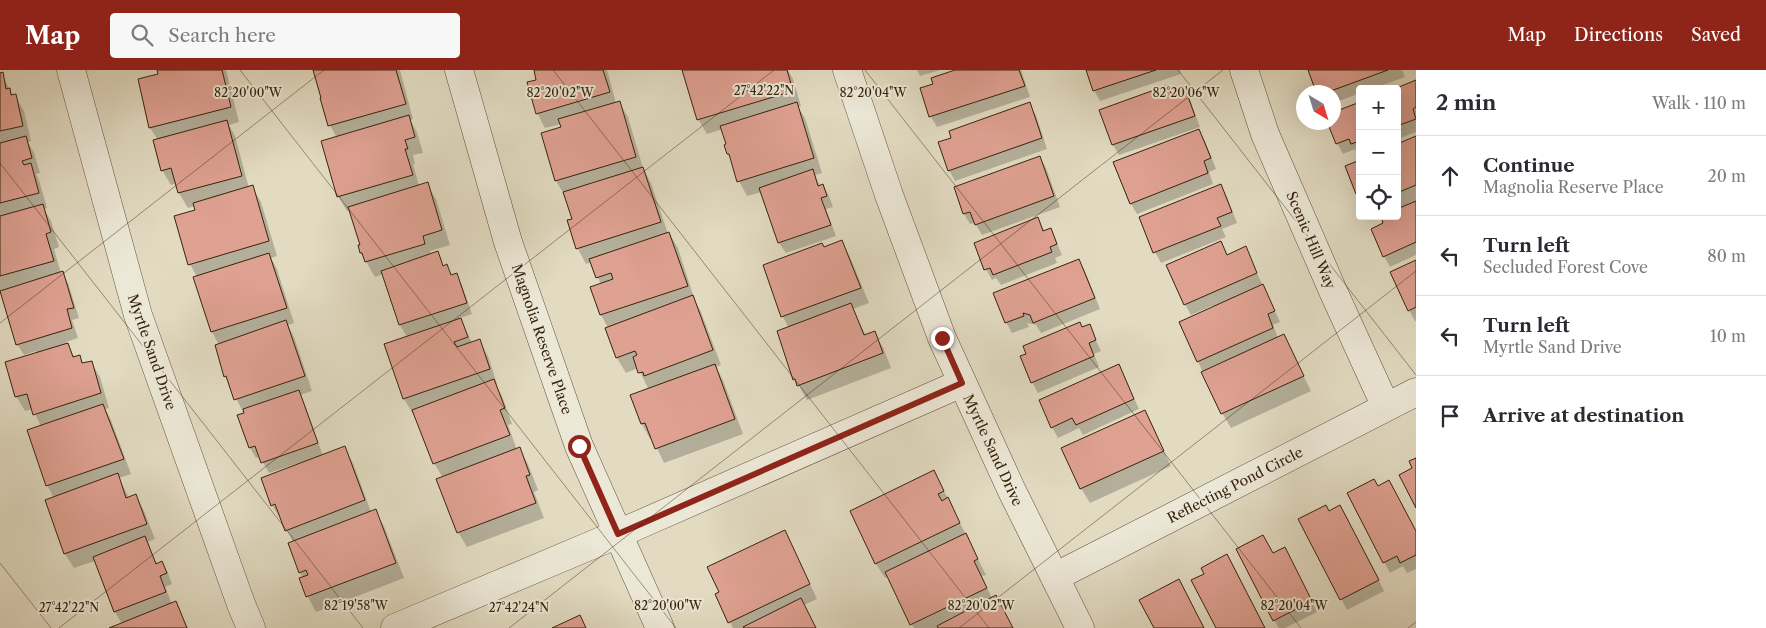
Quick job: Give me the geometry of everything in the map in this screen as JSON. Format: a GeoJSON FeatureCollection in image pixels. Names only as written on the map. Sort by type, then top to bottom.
{"type":"FeatureCollection","features":[{"type":"Feature","properties":{"kind":"street","name":"Myrtle Sand Drive"},"geometry":{"type":"LineString","coordinates":[[71,70],[138,315],[251,628]]}},
{"type":"Feature","properties":{"kind":"street","name":"Magnolia Reserve Place"},"geometry":{"type":"LineString","coordinates":[[459,70],[512,252],[579,446],[660,628]]}},
{"type":"Feature","properties":{"kind":"street","name":"Myrtle Sand Drive"},"geometry":{"type":"LineString","coordinates":[[848,70],[896,213],[942,338],[1012,491],[1080,628]]}},
{"type":"Feature","properties":{"kind":"street","name":"Scenic Hill Way"},"geometry":{"type":"LineString","coordinates":[[1244,70],[1265,134],[1386,407]]}},
{"type":"Feature","properties":{"kind":"street"},"geometry":{"type":"LineString","coordinates":[[395,628],[618,534],[962,383]]}},
{"type":"Feature","properties":{"kind":"street","name":"Reflecting Pond Circle"},"geometry":{"type":"LineString","coordinates":[[1055,577],[1416,392]]}},
{"type":"Feature","properties":{"kind":"building"},"geometry":{"type":"Polygon","coordinates":[[[157,70],[222,70],[231,107],[149,128],[138,79],[158,74],[157,70]]]}},
{"type":"Feature","properties":{"kind":"building"},"geometry":{"type":"Polygon","coordinates":[[[313,70],[396,70],[406,104],[328,126],[313,70]]]}},
{"type":"Feature","properties":{"kind":"building"},"geometry":{"type":"Polygon","coordinates":[[[534,70],[603,70],[610,92],[536,114],[527,82],[536,80],[534,70]]]}},
{"type":"Feature","properties":{"kind":"building"},"geometry":{"type":"Polygon","coordinates":[[[682,70],[787,70],[793,91],[697,120],[682,70]]]}},
{"type":"Feature","properties":{"kind":"building"},"geometry":{"type":"Polygon","coordinates":[[[955,70],[1019,70],[1025,86],[929,117],[920,88],[933,84],[931,78],[955,70]]]}},
{"type":"Feature","properties":{"kind":"building"},"geometry":{"type":"Polygon","coordinates":[[[1086,70],[1156,70],[1093,91],[1086,70]]]}},
{"type":"Feature","properties":{"kind":"building"},"geometry":{"type":"Polygon","coordinates":[[[1308,70],[1388,70],[1341,87],[1341,85],[1313,85],[1308,70]]]}},
{"type":"Feature","properties":{"kind":"building"},"geometry":{"type":"Polygon","coordinates":[[[3,72],[6,89],[10,88],[11,95],[16,94],[23,126],[0,131],[0,73],[3,72]]]}},
{"type":"Feature","properties":{"kind":"building"},"geometry":{"type":"Polygon","coordinates":[[[1416,80],[1416,107],[1413,109],[1416,119],[1401,125],[1401,86],[1416,80]]]}},
{"type":"Feature","properties":{"kind":"building"},"geometry":{"type":"Polygon","coordinates":[[[1168,85],[1171,93],[1185,88],[1195,116],[1112,145],[1099,110],[1168,85]]]}},
{"type":"Feature","properties":{"kind":"building"},"geometry":{"type":"Polygon","coordinates":[[[620,101],[636,157],[555,181],[541,133],[561,127],[558,119],[620,101]]]}},
{"type":"Feature","properties":{"kind":"building"},"geometry":{"type":"Polygon","coordinates":[[[797,102],[814,158],[737,182],[729,154],[727,154],[724,145],[726,144],[720,126],[797,102]]]}},
{"type":"Feature","properties":{"kind":"building"},"geometry":{"type":"Polygon","coordinates":[[[1030,102],[1042,138],[948,171],[938,142],[951,138],[949,131],[1030,102]]]}},
{"type":"Feature","properties":{"kind":"building"},"geometry":{"type":"Polygon","coordinates":[[[1356,104],[1356,142],[1351,144],[1349,139],[1336,144],[1330,130],[1341,130],[1341,109],[1356,104]]]}},
{"type":"Feature","properties":{"kind":"building"},"geometry":{"type":"Polygon","coordinates":[[[409,115],[415,137],[405,140],[408,149],[405,149],[413,175],[337,197],[321,141],[409,115]]]}},
{"type":"Feature","properties":{"kind":"building"},"geometry":{"type":"Polygon","coordinates":[[[227,120],[242,176],[178,193],[171,168],[161,171],[153,140],[227,120]]]}},
{"type":"Feature","properties":{"kind":"building"},"geometry":{"type":"Polygon","coordinates":[[[1199,129],[1211,158],[1204,161],[1208,173],[1130,204],[1113,162],[1199,129]]]}},
{"type":"Feature","properties":{"kind":"building"},"geometry":{"type":"Polygon","coordinates":[[[26,136],[32,158],[22,161],[24,165],[31,163],[39,193],[0,203],[0,143],[26,136]]]}},
{"type":"Feature","properties":{"kind":"building"},"geometry":{"type":"Polygon","coordinates":[[[1416,136],[1416,185],[1401,191],[1401,175],[1401,142],[1416,136]]]}},
{"type":"Feature","properties":{"kind":"building"},"geometry":{"type":"Polygon","coordinates":[[[1040,156],[1054,196],[975,225],[970,212],[963,214],[954,187],[1040,156]]]}},
{"type":"Feature","properties":{"kind":"building"},"geometry":{"type":"Polygon","coordinates":[[[1356,162],[1356,194],[1345,166],[1356,162]]]}},
{"type":"Feature","properties":{"kind":"building"},"geometry":{"type":"Polygon","coordinates":[[[643,167],[661,222],[576,249],[567,220],[572,219],[563,192],[643,167]]]}},
{"type":"Feature","properties":{"kind":"building"},"geometry":{"type":"Polygon","coordinates":[[[813,169],[818,186],[823,184],[827,196],[821,198],[831,225],[778,243],[759,188],[813,169]]]}},
{"type":"Feature","properties":{"kind":"building"},"geometry":{"type":"Polygon","coordinates":[[[428,182],[442,230],[423,236],[425,244],[365,262],[362,253],[360,253],[358,245],[360,245],[348,207],[428,182]]]}},
{"type":"Feature","properties":{"kind":"building"},"geometry":{"type":"Polygon","coordinates":[[[1221,184],[1232,212],[1217,218],[1221,226],[1153,253],[1139,217],[1221,184]]]}},
{"type":"Feature","properties":{"kind":"building"},"geometry":{"type":"Polygon","coordinates":[[[253,185],[269,241],[188,265],[174,216],[195,210],[193,203],[253,185]]]}},
{"type":"Feature","properties":{"kind":"building"},"geometry":{"type":"Polygon","coordinates":[[[1416,201],[1416,242],[1383,257],[1371,229],[1383,223],[1382,220],[1401,220],[1401,207],[1416,201]]]}},
{"type":"Feature","properties":{"kind":"building"},"geometry":{"type":"Polygon","coordinates":[[[43,204],[51,232],[46,234],[54,261],[0,276],[0,216],[43,204]]]}},
{"type":"Feature","properties":{"kind":"building"},"geometry":{"type":"Polygon","coordinates":[[[1038,217],[1043,231],[1051,228],[1057,244],[1050,247],[1052,252],[993,275],[990,268],[984,270],[974,243],[1038,217]]]}},
{"type":"Feature","properties":{"kind":"building"},"geometry":{"type":"Polygon","coordinates":[[[669,232],[688,286],[600,315],[590,287],[613,279],[611,273],[596,278],[589,259],[669,232]]]}},
{"type":"Feature","properties":{"kind":"building"},"geometry":{"type":"Polygon","coordinates":[[[842,240],[861,288],[781,317],[763,265],[822,243],[824,247],[842,240]]]}},
{"type":"Feature","properties":{"kind":"building"},"geometry":{"type":"Polygon","coordinates":[[[1221,241],[1227,255],[1246,246],[1257,273],[1184,305],[1166,265],[1221,241]]]}},
{"type":"Feature","properties":{"kind":"building"},"geometry":{"type":"Polygon","coordinates":[[[438,251],[443,266],[447,264],[451,275],[457,273],[467,303],[399,325],[381,271],[438,251]]]}},
{"type":"Feature","properties":{"kind":"building"},"geometry":{"type":"Polygon","coordinates":[[[269,253],[287,308],[211,332],[193,277],[269,253]]]}},
{"type":"Feature","properties":{"kind":"building"},"geometry":{"type":"Polygon","coordinates":[[[1079,259],[1095,298],[1033,323],[1030,315],[1023,313],[1024,316],[1005,323],[993,293],[1079,259]]]}},
{"type":"Feature","properties":{"kind":"building"},"geometry":{"type":"Polygon","coordinates":[[[1416,260],[1416,307],[1408,311],[1390,272],[1416,260]]]}},
{"type":"Feature","properties":{"kind":"building"},"geometry":{"type":"Polygon","coordinates":[[[63,271],[74,308],[67,309],[72,328],[16,345],[0,291],[63,271]]]}},
{"type":"Feature","properties":{"kind":"building"},"geometry":{"type":"Polygon","coordinates":[[[1263,284],[1275,311],[1268,314],[1273,328],[1197,362],[1179,322],[1263,284]]]}},
{"type":"Feature","properties":{"kind":"building"},"geometry":{"type":"Polygon","coordinates":[[[693,295],[713,350],[644,376],[643,372],[638,373],[633,357],[637,355],[635,351],[616,358],[605,328],[693,295]]]}},
{"type":"Feature","properties":{"kind":"building"},"geometry":{"type":"Polygon","coordinates":[[[851,303],[864,335],[875,331],[883,353],[797,386],[795,379],[793,380],[777,331],[851,303]]]}},
{"type":"Feature","properties":{"kind":"building"},"geometry":{"type":"Polygon","coordinates":[[[461,318],[468,337],[454,342],[457,347],[480,339],[490,369],[403,399],[384,344],[461,318]]]}},
{"type":"Feature","properties":{"kind":"building"},"geometry":{"type":"Polygon","coordinates":[[[286,320],[305,376],[234,400],[226,376],[224,377],[215,345],[286,320]]]}},
{"type":"Feature","properties":{"kind":"building"},"geometry":{"type":"Polygon","coordinates":[[[1080,322],[1082,327],[1090,324],[1096,340],[1089,343],[1094,356],[1031,383],[1020,356],[1026,354],[1023,346],[1080,322]]]}},
{"type":"Feature","properties":{"kind":"building"},"geometry":{"type":"Polygon","coordinates":[[[1284,334],[1304,376],[1221,414],[1201,372],[1284,334]]]}},
{"type":"Feature","properties":{"kind":"building"},"geometry":{"type":"Polygon","coordinates":[[[68,343],[73,357],[80,355],[82,363],[92,361],[101,393],[33,415],[27,394],[15,397],[5,362],[68,343]]]}},
{"type":"Feature","properties":{"kind":"building"},"geometry":{"type":"Polygon","coordinates":[[[715,364],[735,419],[655,449],[645,423],[641,424],[630,395],[715,364]]]}},
{"type":"Feature","properties":{"kind":"building"},"geometry":{"type":"Polygon","coordinates":[[[1119,364],[1134,399],[1076,425],[1072,418],[1051,428],[1039,400],[1119,364]]]}},
{"type":"Feature","properties":{"kind":"building"},"geometry":{"type":"Polygon","coordinates":[[[494,379],[505,408],[500,410],[510,435],[433,464],[412,410],[494,379]]]}},
{"type":"Feature","properties":{"kind":"building"},"geometry":{"type":"Polygon","coordinates":[[[299,390],[318,443],[261,463],[255,446],[249,448],[237,415],[244,413],[243,409],[299,390]]]}},
{"type":"Feature","properties":{"kind":"building"},"geometry":{"type":"Polygon","coordinates":[[[103,404],[124,459],[46,486],[27,430],[103,404]]]}},
{"type":"Feature","properties":{"kind":"building"},"geometry":{"type":"Polygon","coordinates":[[[1145,410],[1164,451],[1080,489],[1061,448],[1145,410]]]}},
{"type":"Feature","properties":{"kind":"building"},"geometry":{"type":"Polygon","coordinates":[[[345,446],[365,500],[285,531],[275,504],[271,506],[261,478],[345,446]]]}},
{"type":"Feature","properties":{"kind":"building"},"geometry":{"type":"Polygon","coordinates":[[[520,447],[530,475],[526,476],[536,503],[457,533],[436,479],[520,447]]]}},
{"type":"Feature","properties":{"kind":"building"},"geometry":{"type":"Polygon","coordinates":[[[1416,458],[1416,508],[1399,475],[1412,468],[1409,461],[1416,458]]]}},
{"type":"Feature","properties":{"kind":"building"},"geometry":{"type":"Polygon","coordinates":[[[934,470],[944,491],[938,494],[942,501],[948,497],[960,523],[875,564],[850,511],[934,470]]]}},
{"type":"Feature","properties":{"kind":"building"},"geometry":{"type":"Polygon","coordinates":[[[118,473],[126,498],[136,494],[147,524],[64,554],[45,500],[118,473]]]}},
{"type":"Feature","properties":{"kind":"building"},"geometry":{"type":"Polygon","coordinates":[[[1374,479],[1378,486],[1389,480],[1416,531],[1416,555],[1400,563],[1397,556],[1383,563],[1347,493],[1374,479]]]}},
{"type":"Feature","properties":{"kind":"building"},"geometry":{"type":"Polygon","coordinates":[[[1326,505],[1329,511],[1340,505],[1379,580],[1340,600],[1298,519],[1326,505]]]}},
{"type":"Feature","properties":{"kind":"building"},"geometry":{"type":"Polygon","coordinates":[[[376,509],[396,563],[306,597],[299,578],[308,575],[306,570],[299,573],[288,543],[376,509]]]}},
{"type":"Feature","properties":{"kind":"building"},"geometry":{"type":"Polygon","coordinates":[[[785,530],[810,584],[728,623],[715,594],[719,592],[707,567],[785,530]]]}},
{"type":"Feature","properties":{"kind":"building"},"geometry":{"type":"Polygon","coordinates":[[[966,533],[978,559],[974,561],[987,588],[910,625],[885,572],[966,533]]]}},
{"type":"Feature","properties":{"kind":"building"},"geometry":{"type":"Polygon","coordinates":[[[1263,535],[1273,553],[1285,547],[1312,601],[1273,621],[1236,549],[1263,535]]]}},
{"type":"Feature","properties":{"kind":"building"},"geometry":{"type":"Polygon","coordinates":[[[145,536],[156,564],[162,561],[167,573],[160,576],[166,592],[114,612],[93,557],[145,536]]]}},
{"type":"Feature","properties":{"kind":"building"},"geometry":{"type":"Polygon","coordinates":[[[1227,554],[1265,628],[1216,628],[1191,580],[1204,574],[1201,568],[1227,554]]]}},
{"type":"Feature","properties":{"kind":"building"},"geometry":{"type":"Polygon","coordinates":[[[1179,579],[1204,628],[1154,628],[1139,600],[1179,579]]]}},
{"type":"Feature","properties":{"kind":"building"},"geometry":{"type":"Polygon","coordinates":[[[996,595],[1013,628],[938,628],[937,626],[996,595]]]}},
{"type":"Feature","properties":{"kind":"building"},"geometry":{"type":"Polygon","coordinates":[[[801,598],[816,628],[743,627],[801,598]]]}},
{"type":"Feature","properties":{"kind":"building"},"geometry":{"type":"Polygon","coordinates":[[[176,601],[187,628],[109,628],[176,601]]]}},
{"type":"Feature","properties":{"kind":"building"},"geometry":{"type":"Polygon","coordinates":[[[580,615],[586,628],[552,628],[580,615]]]}},
{"type":"Feature","properties":{"kind":"route"},"geometry":{"type":"LineString","coordinates":[[579,446],[618,534],[962,383],[942,338]]}}]}
